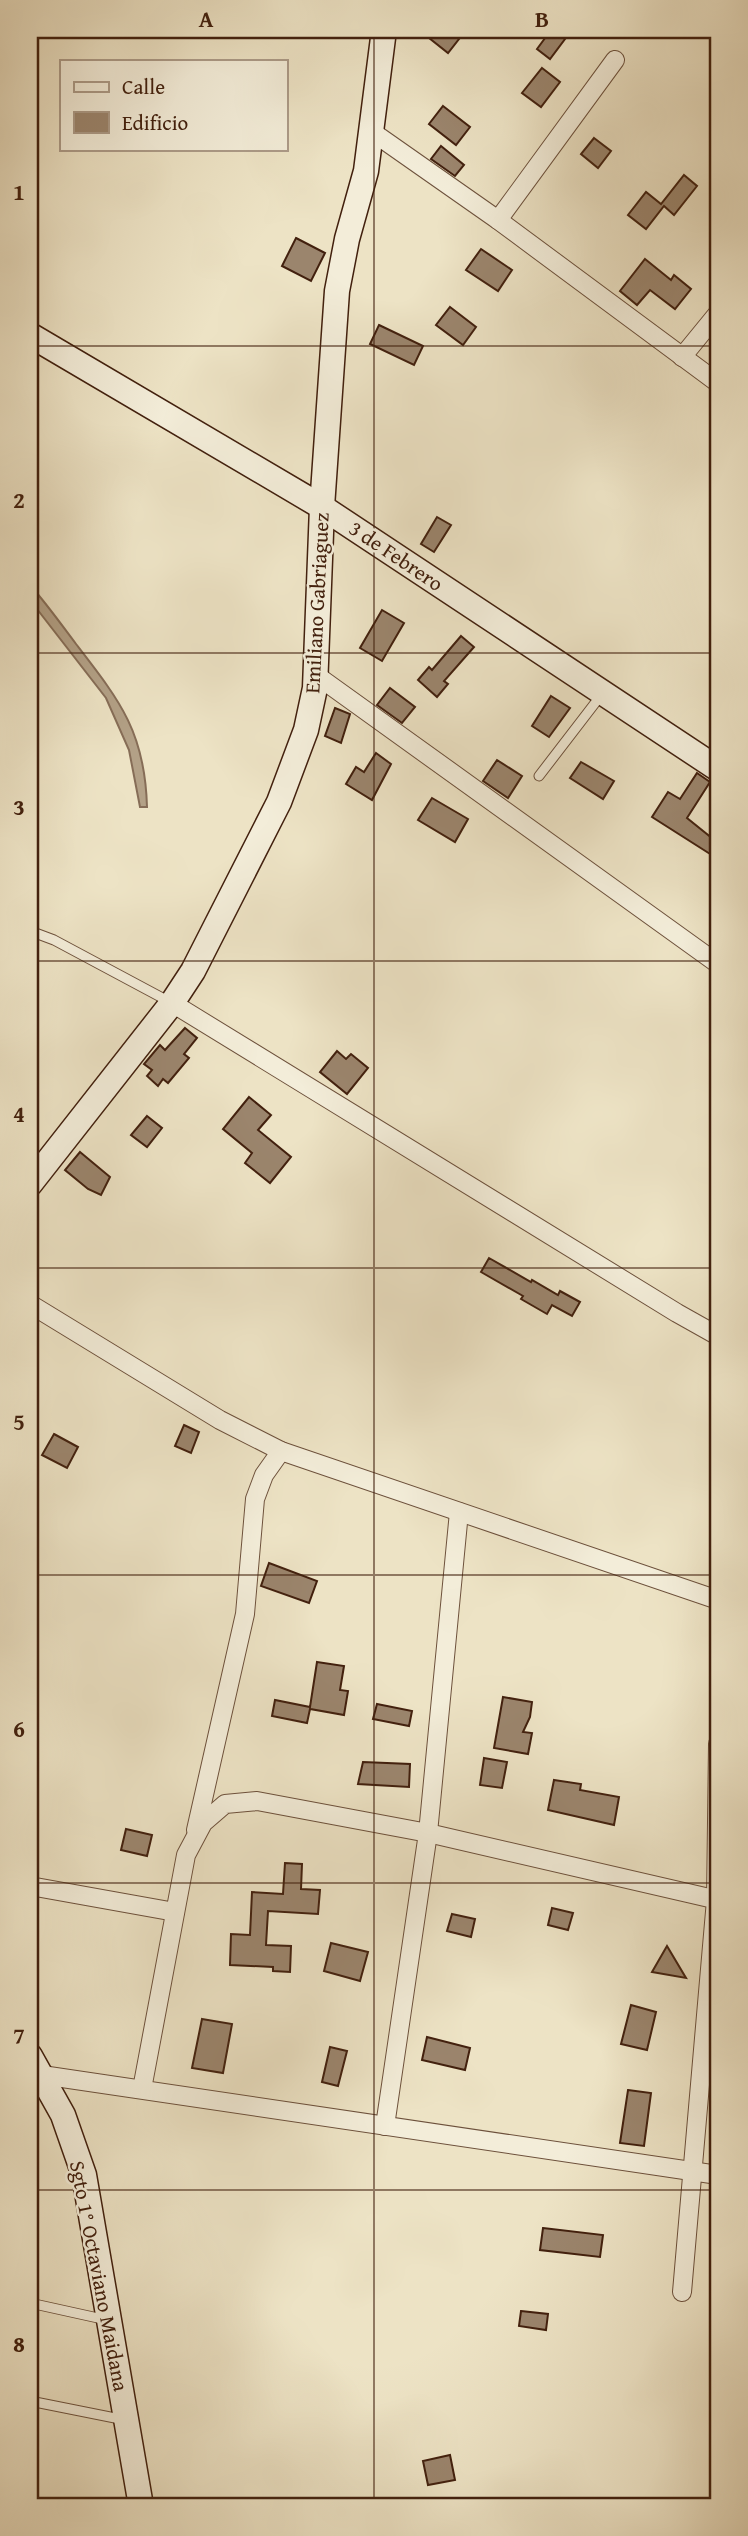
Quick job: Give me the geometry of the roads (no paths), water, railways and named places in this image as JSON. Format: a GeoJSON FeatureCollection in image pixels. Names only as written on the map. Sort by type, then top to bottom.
{"type":"FeatureCollection","features":[{"type":"Feature","properties":{"kind":"main road","name":"Emiliano Gabriaguez"},"geometry":{"type":"LineString","coordinates":[[30,1184],[172,1003],[192,971],[279,802],[306,730],[316,675],[323,507],[337,291],[347,239],[366,171],[384,30]]}},
{"type":"Feature","properties":{"kind":"main road","name":"3 de Febrero"},"geometry":{"type":"LineString","coordinates":[[30,335],[323,507],[718,769]]}},
{"type":"Feature","properties":{"kind":"main road","name":"Sgto 1° Octaviano Maidana"},"geometry":{"type":"LineString","coordinates":[[36,2065],[63,2115],[84,2175],[141,2506]]}},
{"type":"Feature","properties":{"kind":"street"},"geometry":{"type":"LineString","coordinates":[[498,220],[615,60]]}},
{"type":"Feature","properties":{"kind":"street"},"geometry":{"type":"LineString","coordinates":[[371,131],[498,220],[718,383]]}},
{"type":"Feature","properties":{"kind":"street"},"geometry":{"type":"LineString","coordinates":[[682,357],[718,313]]}},
{"type":"Feature","properties":{"kind":"street"},"geometry":{"type":"LineString","coordinates":[[316,675],[718,964]]}},
{"type":"Feature","properties":{"kind":"street"},"geometry":{"type":"LineString","coordinates":[[172,1003],[718,1336]]}},
{"type":"Feature","properties":{"kind":"street"},"geometry":{"type":"LineString","coordinates":[[30,1304],[220,1420],[281,1451],[718,1600]]}},
{"type":"Feature","properties":{"kind":"street"},"geometry":{"type":"LineString","coordinates":[[194,1840],[245,1614],[255,1500],[264,1475],[281,1451]]}},
{"type":"Feature","properties":{"kind":"street"},"geometry":{"type":"LineString","coordinates":[[385,2126],[428,1833],[459,1512]]}},
{"type":"Feature","properties":{"kind":"street"},"geometry":{"type":"LineString","coordinates":[[682,2292],[717,1900],[718,1744]]}},
{"type":"Feature","properties":{"kind":"street"},"geometry":{"type":"LineString","coordinates":[[142,2089],[186,1855],[203,1823],[225,1804],[257,1801],[428,1833],[717,1900]]}},
{"type":"Feature","properties":{"kind":"street"},"geometry":{"type":"LineString","coordinates":[[30,1886],[175,1912]]}},
{"type":"Feature","properties":{"kind":"street"},"geometry":{"type":"LineString","coordinates":[[36,2065],[142,2089],[718,2175]]}},
{"type":"Feature","properties":{"kind":"lane"},"geometry":{"type":"LineString","coordinates":[[539,776],[603,693]]}},
{"type":"Feature","properties":{"kind":"lane"},"geometry":{"type":"LineString","coordinates":[[30,931],[54,940],[172,1003]]}},
{"type":"Feature","properties":{"kind":"lane"},"geometry":{"type":"LineString","coordinates":[[30,2303],[109,2320]]}},
{"type":"Feature","properties":{"kind":"lane"},"geometry":{"type":"LineString","coordinates":[[30,2401],[126,2420]]}}]}
